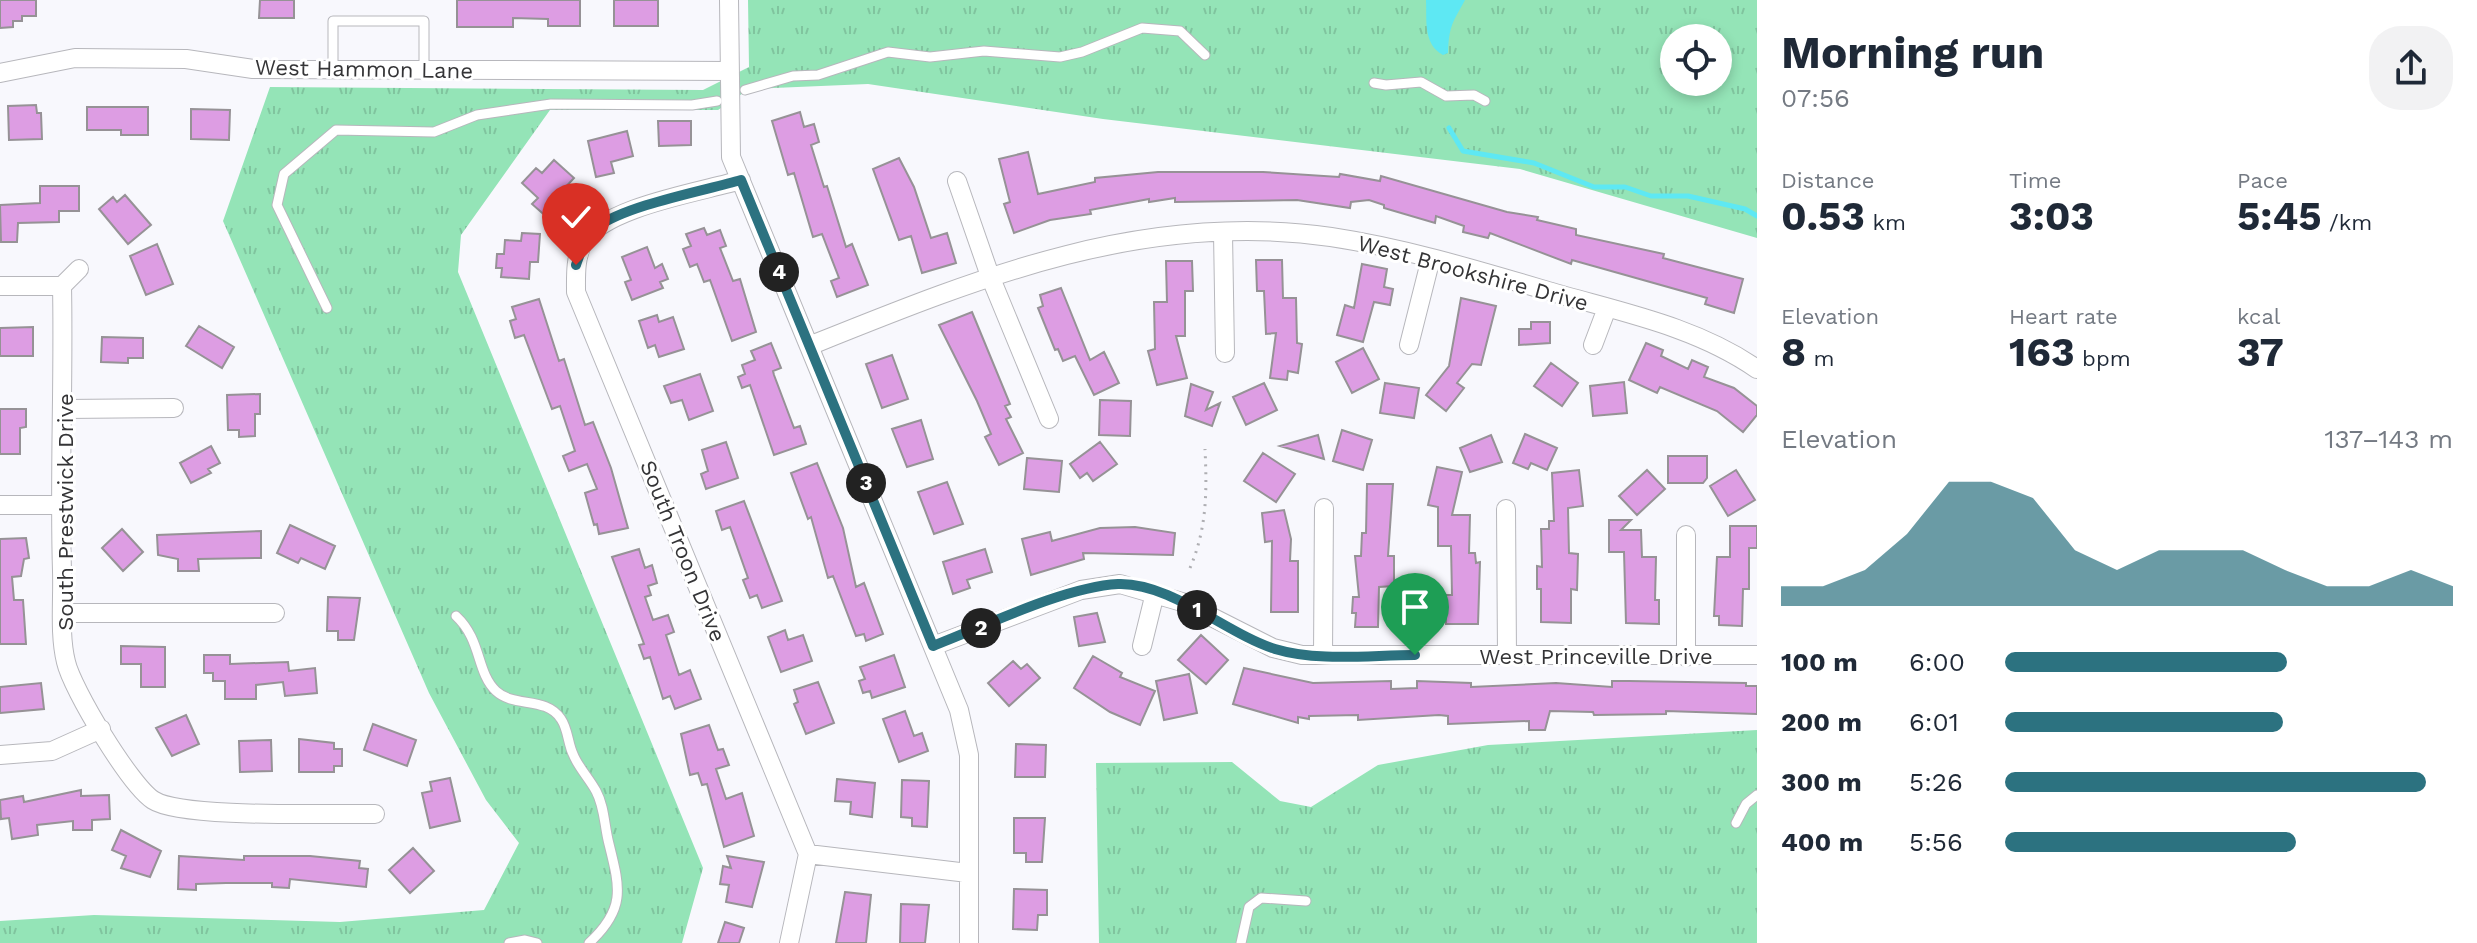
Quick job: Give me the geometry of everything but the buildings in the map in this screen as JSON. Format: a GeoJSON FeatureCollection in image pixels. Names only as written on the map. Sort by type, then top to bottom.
{"type":"FeatureCollection","features":[{"type":"Feature","properties":{"kind":"street"},"geometry":{"type":"LineString","coordinates":[[729,0],[731,157],[959,710],[969,755],[969,943]]}},
{"type":"Feature","properties":{"kind":"street","name":"West Hammon Lane"},"geometry":{"type":"LineString","coordinates":[[0,73],[75,58],[186,59],[253,69],[730,71]]}},
{"type":"Feature","properties":{"kind":"street","name":"South Troon Drive"},"geometry":{"type":"LineString","coordinates":[[741,180],[615,217],[595,229],[583,244],[576,265],[576,292],[808,854]]}},
{"type":"Feature","properties":{"kind":"street"},"geometry":{"type":"LineString","coordinates":[[957,181],[990,276],[1049,419]]}},
{"type":"Feature","properties":{"kind":"street"},"geometry":{"type":"LineString","coordinates":[[1223,233],[1225,353]]}},
{"type":"Feature","properties":{"kind":"street","name":"West Brookshire Drive"},"geometry":{"type":"LineString","coordinates":[[809,346],[990,276],[1050,257],[1123,242],[1223,233],[1328,237],[1431,258],[1684,330],[1727,348],[1757,369]]}},
{"type":"Feature","properties":{"kind":"street"},"geometry":{"type":"LineString","coordinates":[[1409,345],[1431,258]]}},
{"type":"Feature","properties":{"kind":"street"},"geometry":{"type":"LineString","coordinates":[[0,286],[62,286],[79,269]]}},
{"type":"Feature","properties":{"kind":"street","name":"South Prestwick Drive"},"geometry":{"type":"LineString","coordinates":[[62,286],[65,409],[60,505],[66,663],[101,729],[126,771],[153,800],[189,811],[375,814]]}},
{"type":"Feature","properties":{"kind":"street"},"geometry":{"type":"LineString","coordinates":[[1593,345],[1607,308]]}},
{"type":"Feature","properties":{"kind":"street"},"geometry":{"type":"LineString","coordinates":[[65,409],[174,408]]}},
{"type":"Feature","properties":{"kind":"street"},"geometry":{"type":"LineString","coordinates":[[0,505],[60,505]]}},
{"type":"Feature","properties":{"kind":"street"},"geometry":{"type":"LineString","coordinates":[[1323,655],[1324,508]]}},
{"type":"Feature","properties":{"kind":"street"},"geometry":{"type":"LineString","coordinates":[[1506,509],[1507,656]]}},
{"type":"Feature","properties":{"kind":"street"},"geometry":{"type":"LineString","coordinates":[[1686,535],[1686,657]]}},
{"type":"Feature","properties":{"kind":"street","name":"West Princeville Drive"},"geometry":{"type":"LineString","coordinates":[[933,646],[1081,590],[1120,584],[1182,602],[1273,648],[1323,655],[1757,655]]}},
{"type":"Feature","properties":{"kind":"street"},"geometry":{"type":"LineString","coordinates":[[1142,646],[1155,593]]}},
{"type":"Feature","properties":{"kind":"street"},"geometry":{"type":"LineString","coordinates":[[63,613],[275,613]]}},
{"type":"Feature","properties":{"kind":"street"},"geometry":{"type":"LineString","coordinates":[[0,755],[52,751],[101,729]]}},
{"type":"Feature","properties":{"kind":"street"},"geometry":{"type":"LineString","coordinates":[[789,943],[808,854],[968,873]]}},
{"type":"Feature","properties":{"kind":"lane"},"geometry":{"type":"LineString","coordinates":[[333,69],[333,21],[424,21],[424,70]]}},
{"type":"Feature","properties":{"kind":"lane"},"geometry":{"type":"LineString","coordinates":[[745,90],[793,76],[818,75],[888,52],[930,57],[984,51],[1060,57],[1082,52],[1142,28],[1180,31],[1205,55]]}},
{"type":"Feature","properties":{"kind":"lane"},"geometry":{"type":"LineString","coordinates":[[1374,83],[1421,82],[1446,96],[1474,95],[1485,101]]}},
{"type":"Feature","properties":{"kind":"lane"},"geometry":{"type":"LineString","coordinates":[[327,308],[277,205],[284,174],[336,130],[434,132],[477,115],[551,104],[692,105],[717,101]]}},
{"type":"Feature","properties":{"kind":"lane"},"geometry":{"type":"LineString","coordinates":[[456,616],[476,642],[486,675],[495,690],[508,699],[549,708],[562,720],[573,756],[604,812],[608,842],[619,876],[618,896],[613,914],[589,943]]}},
{"type":"Feature","properties":{"kind":"lane"},"geometry":{"type":"LineString","coordinates":[[1736,823],[1746,804],[1757,795]]}},
{"type":"Feature","properties":{"kind":"lane"},"geometry":{"type":"LineString","coordinates":[[1241,943],[1249,907],[1261,898],[1306,901]]}},
{"type":"Feature","properties":{"kind":"lane"},"geometry":{"type":"LineString","coordinates":[[509,943],[525,940],[537,943]]}},
{"type":"Feature","properties":{"kind":"path"},"geometry":{"type":"LineString","coordinates":[[1190,568],[1202,539],[1207,508],[1205,449]]}},
{"type":"Feature","properties":{"kind":"green space"},"geometry":{"type":"Polygon","coordinates":[[[748,0],[1757,0],[1757,238],[1520,169],[1103,119],[868,84],[749,89],[718,110],[550,110],[461,235],[458,272],[703,868],[682,943],[0,943],[0,921],[94,915],[340,922],[484,910],[519,843],[486,800],[429,693],[223,221],[270,87],[703,90],[749,67],[748,0]]]}},
{"type":"Feature","properties":{"kind":"green space"},"geometry":{"type":"Polygon","coordinates":[[[1757,730],[1757,943],[1099,943],[1096,763],[1232,762],[1280,801],[1311,807],[1378,765],[1488,745],[1757,730]]]}},
{"type":"Feature","properties":{"kind":"water"},"geometry":{"type":"Polygon","coordinates":[[[1426,0],[1465,0],[1452,24],[1448,53],[1443,55],[1429,38],[1426,0]]]}},
{"type":"Feature","properties":{"kind":"waterway"},"geometry":{"type":"LineString","coordinates":[[1449,128],[1463,151],[1534,163],[1594,187],[1625,187],[1651,196],[1688,196],[1745,209],[1757,216]]}},
{"type":"Feature","properties":{"kind":"route"},"geometry":{"type":"LineString","coordinates":[[576,265],[583,244],[595,229],[615,217],[741,180],[933,646],[1081,590],[1120,584],[1182,602],[1273,648],[1302,655],[1415,655]]}}]}
